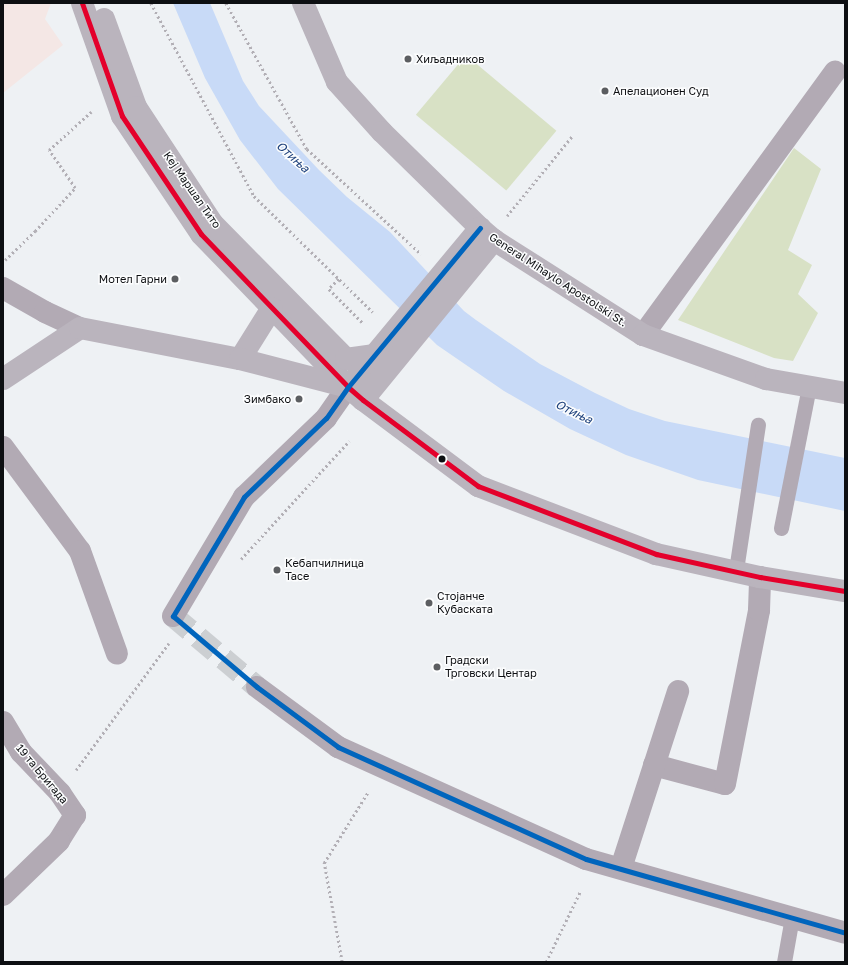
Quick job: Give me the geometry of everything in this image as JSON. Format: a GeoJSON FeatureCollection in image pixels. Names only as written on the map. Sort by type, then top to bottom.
{"type":"FeatureCollection","features":[{"type":"Feature","properties":{"kind":"street","name":"Кеј Маршал Тито"},"geometry":{"type":"LineString","coordinates":[[82,3],[122,116],[201,234],[355,393]]}},
{"type":"Feature","properties":{"kind":"street","name":"Кеј Маршал Тито"},"geometry":{"type":"LineString","coordinates":[[98,3],[136,107],[213,224],[346,359],[385,352]]}},
{"type":"Feature","properties":{"kind":"street","name":"General Mihaylo Apostolski St."},"geometry":{"type":"LineString","coordinates":[[303,3],[337,82],[382,132],[487,234],[643,336],[766,379],[845,393]]}},
{"type":"Feature","properties":{"kind":"street"},"geometry":{"type":"LineString","coordinates":[[643,336],[835,72]]}},
{"type":"Feature","properties":{"kind":"street"},"geometry":{"type":"LineString","coordinates":[[173,616],[244,498],[326,418],[355,393],[385,352],[487,234]]}},
{"type":"Feature","properties":{"kind":"street"},"geometry":{"type":"LineString","coordinates":[[3,288],[46,312],[80,328],[240,359],[283,369],[355,393],[478,486],[656,554],[736,570],[760,577],[845,591]]}},
{"type":"Feature","properties":{"kind":"street"},"geometry":{"type":"LineString","coordinates":[[240,359],[272,308]]}},
{"type":"Feature","properties":{"kind":"street"},"geometry":{"type":"LineString","coordinates":[[3,379],[80,328]]}},
{"type":"Feature","properties":{"kind":"street"},"geometry":{"type":"LineString","coordinates":[[283,369],[310,348]]}},
{"type":"Feature","properties":{"kind":"street"},"geometry":{"type":"LineString","coordinates":[[3,447],[80,551],[117,654]]}},
{"type":"Feature","properties":{"kind":"street"},"geometry":{"type":"LineString","coordinates":[[654,765],[725,784],[759,610],[760,577]]}},
{"type":"Feature","properties":{"kind":"street"},"geometry":{"type":"LineString","coordinates":[[257,687],[338,747],[586,859],[845,933]]}},
{"type":"Feature","properties":{"kind":"street"},"geometry":{"type":"LineString","coordinates":[[621,868],[678,691]]}},
{"type":"Feature","properties":{"kind":"street","name":"19 та Бригада"},"geometry":{"type":"LineString","coordinates":[[3,722],[21,752],[60,793],[75,814],[59,841],[3,895]]}},
{"type":"Feature","properties":{"kind":"lane"},"geometry":{"type":"LineString","coordinates":[[781,528],[809,386]]}},
{"type":"Feature","properties":{"kind":"lane"},"geometry":{"type":"LineString","coordinates":[[736,570],[758,425]]}},
{"type":"Feature","properties":{"kind":"lane"},"geometry":{"type":"LineString","coordinates":[[784,962],[792,917]]}},
{"type":"Feature","properties":{"kind":"path"},"geometry":{"type":"LineString","coordinates":[[151,3],[254,196],[373,312]]}},
{"type":"Feature","properties":{"kind":"path"},"geometry":{"type":"LineString","coordinates":[[226,3],[307,149],[421,254]]}},
{"type":"Feature","properties":{"kind":"path"},"geometry":{"type":"LineString","coordinates":[[3,262],[35,231],[75,188],[49,150],[93,111]]}},
{"type":"Feature","properties":{"kind":"path"},"geometry":{"type":"LineString","coordinates":[[507,217],[573,135]]}},
{"type":"Feature","properties":{"kind":"path"},"geometry":{"type":"LineString","coordinates":[[339,278],[329,289],[365,325],[361,330]]}},
{"type":"Feature","properties":{"kind":"path"},"geometry":{"type":"LineString","coordinates":[[342,962],[324,863],[368,792]]}},
{"type":"Feature","properties":{"kind":"path"},"geometry":{"type":"LineString","coordinates":[[546,962],[580,892]]}},
{"type":"Feature","properties":{"kind":"shaded area"},"geometry":{"type":"Polygon","coordinates":[[[3,3],[51,3],[45,19],[63,45],[3,93],[3,3]]]}},
{"type":"Feature","properties":{"kind":"green space"},"geometry":{"type":"Polygon","coordinates":[[[466,55],[556,131],[506,191],[416,115],[466,55]]]}},
{"type":"Feature","properties":{"kind":"green space"},"geometry":{"type":"Polygon","coordinates":[[[794,148],[821,169],[788,250],[812,265],[798,294],[818,313],[793,361],[774,358],[678,320],[794,148]]]}},
{"type":"Feature","properties":{"kind":"water","name":"Отиња"},"geometry":{"type":"Polygon","coordinates":[[[173,3],[210,3],[243,81],[259,106],[319,170],[347,197],[390,232],[464,311],[540,364],[629,409],[665,421],[845,458],[845,511],[698,480],[626,455],[570,429],[504,391],[437,345],[278,189],[240,140],[205,78],[173,3]]]}},
{"type":"Feature","properties":{"kind":"tunnel"},"geometry":{"type":"LineString","coordinates":[[173,616],[257,687]]}},
{"type":"Feature","properties":{"kind":"transit line"},"geometry":{"type":"LineString","coordinates":[[82,3],[122,116],[201,234],[348,387],[363,400],[478,486],[656,554],[760,577],[845,591]]}},
{"type":"Feature","properties":{"kind":"transit line"},"geometry":{"type":"LineString","coordinates":[[480,228],[348,387],[326,418],[244,497],[173,616],[257,687],[338,747],[586,859],[845,933]]}},
{"type":"Feature","properties":{"kind":"place","name":"Хиљадников"},"geometry":{"type":"Point","coordinates":[408,59]}},
{"type":"Feature","properties":{"kind":"place","name":"Апелационен Суд"},"geometry":{"type":"Point","coordinates":[605,91]}},
{"type":"Feature","properties":{"kind":"place","name":"Мотел Гарни"},"geometry":{"type":"Point","coordinates":[175,279]}},
{"type":"Feature","properties":{"kind":"place","name":"Зимбако"},"geometry":{"type":"Point","coordinates":[299,399]}},
{"type":"Feature","properties":{"kind":"place","name":"Кебапчилница Тасе"},"geometry":{"type":"Point","coordinates":[277,570]}},
{"type":"Feature","properties":{"kind":"place","name":"Стојанче Кубаската"},"geometry":{"type":"Point","coordinates":[429,603]}},
{"type":"Feature","properties":{"kind":"place","name":"Градски Трговски Центар"},"geometry":{"type":"Point","coordinates":[437,667]}}]}
